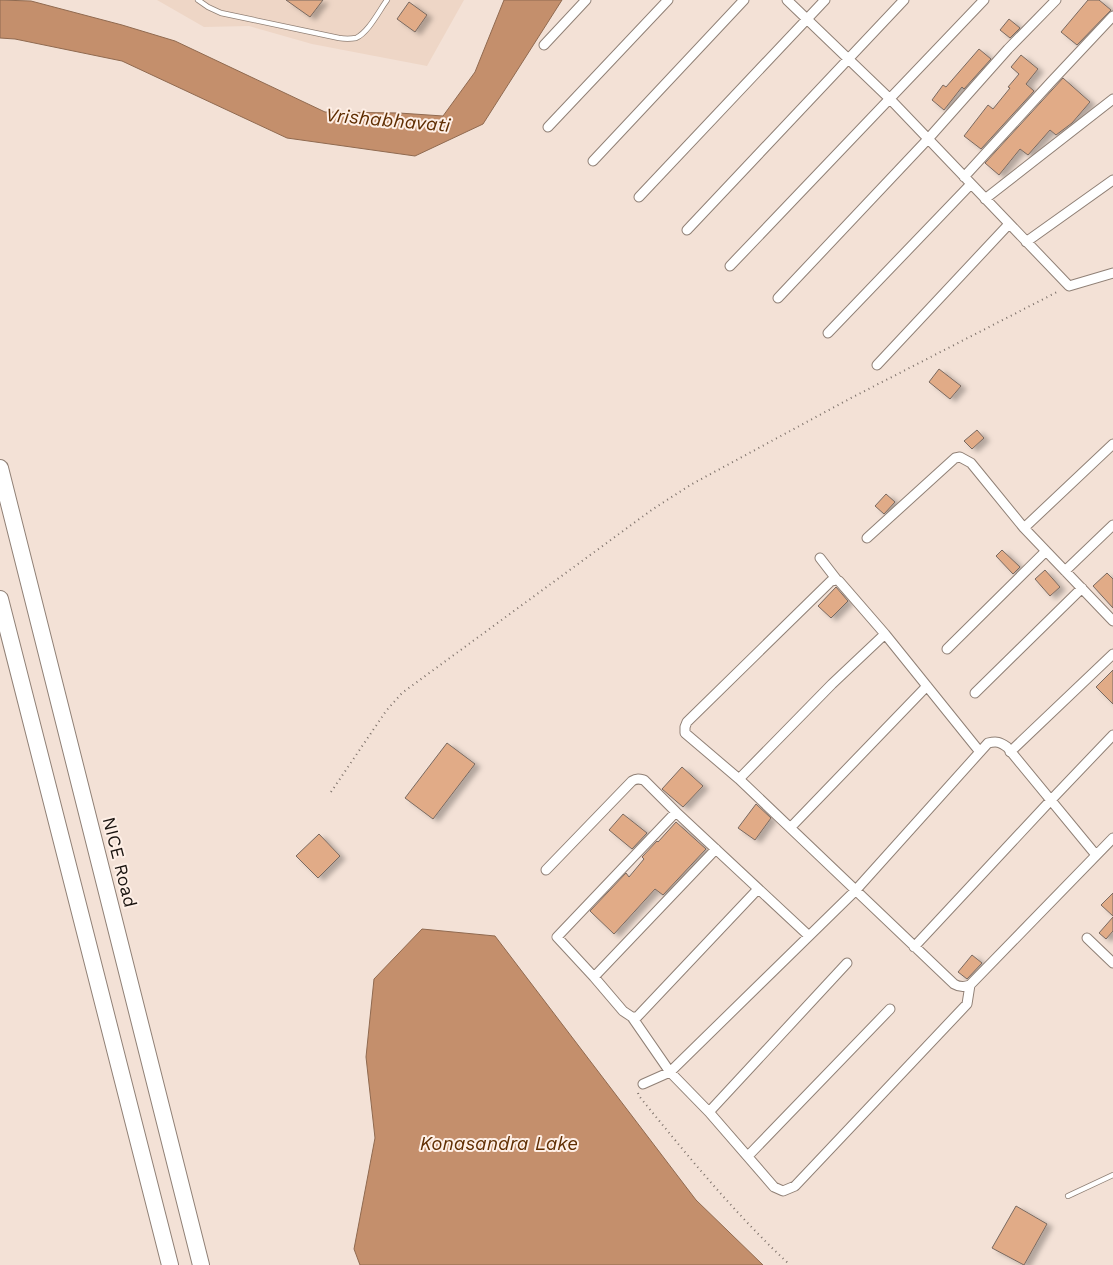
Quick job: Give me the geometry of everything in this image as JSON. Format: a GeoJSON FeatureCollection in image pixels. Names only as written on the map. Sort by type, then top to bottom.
{"type":"FeatureCollection","features":[{"type":"Feature","properties":{"kind":"highway","name":"NICE Road"},"geometry":{"type":"LineString","coordinates":[[0,468],[201,1265]]}},
{"type":"Feature","properties":{"kind":"highway"},"geometry":{"type":"LineString","coordinates":[[0,599],[170,1265]]}},
{"type":"Feature","properties":{"kind":"street"},"geometry":{"type":"LineString","coordinates":[[544,45],[586,0]]}},
{"type":"Feature","properties":{"kind":"street"},"geometry":{"type":"LineString","coordinates":[[548,127],[668,0]]}},
{"type":"Feature","properties":{"kind":"street"},"geometry":{"type":"LineString","coordinates":[[593,161],[744,0]]}},
{"type":"Feature","properties":{"kind":"street"},"geometry":{"type":"LineString","coordinates":[[787,0],[890,99],[1069,286],[1113,273]]}},
{"type":"Feature","properties":{"kind":"street"},"geometry":{"type":"LineString","coordinates":[[639,197],[825,0]]}},
{"type":"Feature","properties":{"kind":"street"},"geometry":{"type":"LineString","coordinates":[[687,230],[904,0]]}},
{"type":"Feature","properties":{"kind":"street"},"geometry":{"type":"LineString","coordinates":[[730,266],[984,0]]}},
{"type":"Feature","properties":{"kind":"street"},"geometry":{"type":"LineString","coordinates":[[778,298],[928,139],[1008,49],[1056,0]]}},
{"type":"Feature","properties":{"kind":"street"},"geometry":{"type":"LineString","coordinates":[[828,333],[968,181],[1051,82],[1113,16]]}},
{"type":"Feature","properties":{"kind":"street"},"geometry":{"type":"LineString","coordinates":[[985,199],[1113,100]]}},
{"type":"Feature","properties":{"kind":"street"},"geometry":{"type":"LineString","coordinates":[[1026,242],[1113,180]]}},
{"type":"Feature","properties":{"kind":"street"},"geometry":{"type":"LineString","coordinates":[[877,365],[1009,224]]}},
{"type":"Feature","properties":{"kind":"street"},"geometry":{"type":"LineString","coordinates":[[1024,528],[1113,444]]}},
{"type":"Feature","properties":{"kind":"street"},"geometry":{"type":"LineString","coordinates":[[867,538],[955,458],[960,457],[971,463],[1024,528],[1111,615]]}},
{"type":"Feature","properties":{"kind":"street"},"geometry":{"type":"LineString","coordinates":[[1065,571],[1113,525]]}},
{"type":"Feature","properties":{"kind":"street"},"geometry":{"type":"LineString","coordinates":[[947,649],[1046,551]]}},
{"type":"Feature","properties":{"kind":"street"},"geometry":{"type":"LineString","coordinates":[[820,558],[928,686],[980,752]]}},
{"type":"Feature","properties":{"kind":"street"},"geometry":{"type":"LineString","coordinates":[[837,580],[831,581],[687,722],[685,733],[791,827],[954,984],[970,985]]}},
{"type":"Feature","properties":{"kind":"street"},"geometry":{"type":"LineString","coordinates":[[975,693],[1082,588]]}},
{"type":"Feature","properties":{"kind":"street"},"geometry":{"type":"LineString","coordinates":[[739,779],[832,684],[885,634]]}},
{"type":"Feature","properties":{"kind":"street"},"geometry":{"type":"LineString","coordinates":[[1010,752],[1113,654]]}},
{"type":"Feature","properties":{"kind":"street"},"geometry":{"type":"LineString","coordinates":[[791,827],[928,686]]}},
{"type":"Feature","properties":{"kind":"street"},"geometry":{"type":"LineString","coordinates":[[914,946],[1113,735]]}},
{"type":"Feature","properties":{"kind":"street"},"geometry":{"type":"LineString","coordinates":[[643,1084],[670,1072],[856,891],[988,743],[1000,742],[1010,752],[1096,855]]}},
{"type":"Feature","properties":{"kind":"street"},"geometry":{"type":"LineString","coordinates":[[546,870],[632,781],[636,779],[644,780],[809,936]]}},
{"type":"Feature","properties":{"kind":"street"},"geometry":{"type":"LineString","coordinates":[[676,812],[557,937],[594,977],[622,1012],[632,1017],[670,1072],[709,1112],[774,1187],[783,1191],[795,1186],[967,1004],[970,985],[1113,838]]}},
{"type":"Feature","properties":{"kind":"street"},"geometry":{"type":"LineString","coordinates":[[594,977],[716,849]]}},
{"type":"Feature","properties":{"kind":"street"},"geometry":{"type":"LineString","coordinates":[[632,1017],[637,1016],[758,889]]}},
{"type":"Feature","properties":{"kind":"street"},"geometry":{"type":"LineString","coordinates":[[1088,938],[1113,963]]}},
{"type":"Feature","properties":{"kind":"street"},"geometry":{"type":"LineString","coordinates":[[709,1112],[847,964]]}},
{"type":"Feature","properties":{"kind":"street"},"geometry":{"type":"LineString","coordinates":[[748,1156],[890,1009]]}},
{"type":"Feature","properties":{"kind":"lane"},"geometry":{"type":"LineString","coordinates":[[198,0],[220,13],[349,39],[365,33],[387,0]]}},
{"type":"Feature","properties":{"kind":"lane"},"geometry":{"type":"LineString","coordinates":[[1068,1196],[1113,1175]]}},
{"type":"Feature","properties":{"kind":"path"},"geometry":{"type":"LineString","coordinates":[[331,792],[386,711],[402,693],[653,509],[692,484],[853,397],[1069,286]]}},
{"type":"Feature","properties":{"kind":"path"},"geometry":{"type":"LineString","coordinates":[[643,1084],[638,1092],[639,1096],[651,1111],[720,1193],[759,1236],[790,1265]]}},
{"type":"Feature","properties":{"kind":"shaded area"},"geometry":{"type":"Polygon","coordinates":[[[157,0],[464,0],[427,66],[312,44],[249,26],[204,27],[157,0]]]}},
{"type":"Feature","properties":{"kind":"water","name":"Vrishabhavati"},"geometry":{"type":"Polygon","coordinates":[[[0,0],[31,1],[175,41],[325,112],[399,113],[443,116],[475,72],[504,0],[562,0],[483,124],[415,156],[287,138],[122,61],[15,39],[0,38],[0,0]]]}},
{"type":"Feature","properties":{"kind":"water","name":"Konasandra Lake"},"geometry":{"type":"Polygon","coordinates":[[[422,929],[495,936],[696,1200],[763,1265],[360,1265],[354,1249],[375,1138],[366,1057],[374,979],[422,929]]]}},
{"type":"Feature","properties":{"kind":"building"},"geometry":{"type":"Polygon","coordinates":[[[286,0],[323,0],[310,17],[286,0]]]}},
{"type":"Feature","properties":{"kind":"building"},"geometry":{"type":"Polygon","coordinates":[[[1088,0],[1099,0],[1111,10],[1077,45],[1061,32],[1088,0]]]}},
{"type":"Feature","properties":{"kind":"building"},"geometry":{"type":"Polygon","coordinates":[[[409,2],[427,15],[415,32],[397,19],[409,2]]]}},
{"type":"Feature","properties":{"kind":"building"},"geometry":{"type":"Polygon","coordinates":[[[1009,19],[1020,28],[1010,38],[1000,30],[1009,19]]]}},
{"type":"Feature","properties":{"kind":"building"},"geometry":{"type":"Polygon","coordinates":[[[979,49],[991,59],[964,89],[962,87],[944,110],[932,100],[943,85],[946,87],[979,49]]]}},
{"type":"Feature","properties":{"kind":"building"},"geometry":{"type":"Polygon","coordinates":[[[1021,55],[1038,69],[1026,84],[1034,91],[981,149],[964,136],[988,105],[993,109],[1010,88],[1008,87],[1019,74],[1011,67],[1021,55]]]}},
{"type":"Feature","properties":{"kind":"building"},"geometry":{"type":"Polygon","coordinates":[[[1063,78],[1090,102],[1072,123],[1056,135],[1050,130],[1028,155],[1020,149],[999,175],[985,163],[1063,78]]]}},
{"type":"Feature","properties":{"kind":"building"},"geometry":{"type":"Polygon","coordinates":[[[939,369],[961,386],[950,399],[929,382],[939,369]]]}},
{"type":"Feature","properties":{"kind":"building"},"geometry":{"type":"Polygon","coordinates":[[[977,430],[984,438],[972,449],[964,441],[977,430]]]}},
{"type":"Feature","properties":{"kind":"building"},"geometry":{"type":"Polygon","coordinates":[[[886,494],[895,502],[884,514],[875,506],[886,494]]]}},
{"type":"Feature","properties":{"kind":"building"},"geometry":{"type":"Polygon","coordinates":[[[1002,550],[1020,567],[1013,574],[996,556],[1002,550]]]}},
{"type":"Feature","properties":{"kind":"building"},"geometry":{"type":"Polygon","coordinates":[[[1045,570],[1060,587],[1050,596],[1035,579],[1045,570]]]}},
{"type":"Feature","properties":{"kind":"building"},"geometry":{"type":"Polygon","coordinates":[[[1107,573],[1113,579],[1113,608],[1093,586],[1107,573]]]}},
{"type":"Feature","properties":{"kind":"building"},"geometry":{"type":"Polygon","coordinates":[[[836,587],[848,601],[831,618],[818,606],[836,587]]]}},
{"type":"Feature","properties":{"kind":"building"},"geometry":{"type":"Polygon","coordinates":[[[1113,670],[1113,704],[1096,687],[1113,670]]]}},
{"type":"Feature","properties":{"kind":"building"},"geometry":{"type":"Polygon","coordinates":[[[447,743],[475,764],[433,819],[405,798],[447,743]]]}},
{"type":"Feature","properties":{"kind":"building"},"geometry":{"type":"Polygon","coordinates":[[[682,767],[703,786],[683,807],[662,789],[682,767]]]}},
{"type":"Feature","properties":{"kind":"building"},"geometry":{"type":"Polygon","coordinates":[[[756,804],[771,818],[755,840],[738,828],[756,804]]]}},
{"type":"Feature","properties":{"kind":"building"},"geometry":{"type":"Polygon","coordinates":[[[623,814],[647,833],[632,849],[609,830],[623,814]]]}},
{"type":"Feature","properties":{"kind":"building"},"geometry":{"type":"Polygon","coordinates":[[[676,822],[706,849],[663,895],[655,889],[614,934],[590,911],[626,873],[629,877],[644,859],[642,857],[676,822]]]}},
{"type":"Feature","properties":{"kind":"building"},"geometry":{"type":"Polygon","coordinates":[[[319,834],[340,856],[318,878],[296,856],[319,834]]]}},
{"type":"Feature","properties":{"kind":"building"},"geometry":{"type":"Polygon","coordinates":[[[1113,893],[1113,916],[1101,905],[1113,893]]]}},
{"type":"Feature","properties":{"kind":"building"},"geometry":{"type":"Polygon","coordinates":[[[1113,917],[1113,931],[1106,939],[1099,933],[1113,917]]]}},
{"type":"Feature","properties":{"kind":"building"},"geometry":{"type":"Polygon","coordinates":[[[972,955],[982,963],[967,979],[958,972],[972,955]]]}},
{"type":"Feature","properties":{"kind":"building"},"geometry":{"type":"Polygon","coordinates":[[[1016,1206],[1047,1224],[1024,1265],[992,1248],[1016,1206]]]}}]}
